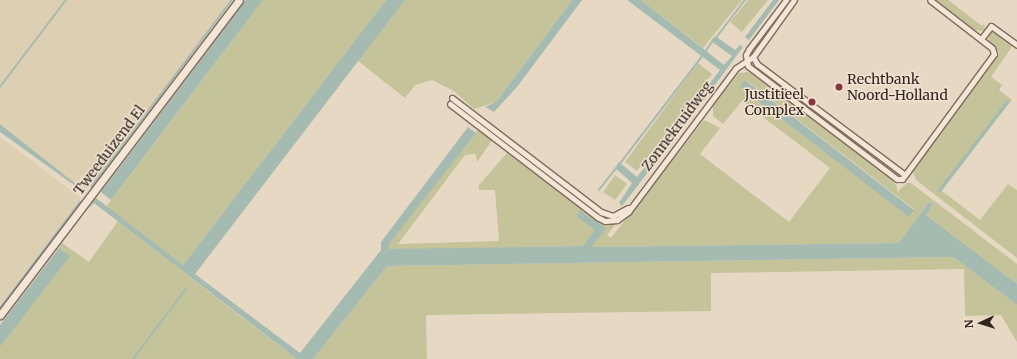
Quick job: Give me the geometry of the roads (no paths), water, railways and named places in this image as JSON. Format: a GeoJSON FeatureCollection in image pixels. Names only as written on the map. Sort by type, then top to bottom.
{"type":"FeatureCollection","features":[{"type":"Feature","properties":{"kind":"street","name":"Tweeduizend El"},"geometry":{"type":"LineString","coordinates":[[0,315],[239,0]]}},
{"type":"Feature","properties":{"kind":"street","name":"Zonnekruidweg"},"geometry":{"type":"LineString","coordinates":[[745,61],[749,49],[786,0]]}},
{"type":"Feature","properties":{"kind":"street","name":"Zonnekruidweg"},"geometry":{"type":"LineString","coordinates":[[450,104],[601,219],[613,221],[621,219],[736,68],[753,57],[794,0]]}},
{"type":"Feature","properties":{"kind":"street"},"geometry":{"type":"LineString","coordinates":[[745,61],[752,70],[896,179],[905,175],[994,54],[992,48],[930,0]]}},
{"type":"Feature","properties":{"kind":"street"},"geometry":{"type":"LineString","coordinates":[[981,39],[991,26],[1017,45]]}},
{"type":"Feature","properties":{"kind":"street"},"geometry":{"type":"LineString","coordinates":[[753,57],[757,64],[905,175]]}},
{"type":"Feature","properties":{"kind":"street"},"geometry":{"type":"LineString","coordinates":[[452,98],[605,214],[619,214],[630,207]]}},
{"type":"Feature","properties":{"kind":"waterway"},"geometry":{"type":"LineString","coordinates":[[0,87],[66,0]]}},
{"type":"Feature","properties":{"kind":"waterway"},"geometry":{"type":"LineString","coordinates":[[91,187],[232,0]]}},
{"type":"Feature","properties":{"kind":"waterway"},"geometry":{"type":"LineString","coordinates":[[716,38],[745,0]]}},
{"type":"Feature","properties":{"kind":"waterway"},"geometry":{"type":"LineString","coordinates":[[705,52],[712,42]]}},
{"type":"Feature","properties":{"kind":"waterway"},"geometry":{"type":"LineString","coordinates":[[619,165],[703,55]]}},
{"type":"Feature","properties":{"kind":"waterway"},"geometry":{"type":"LineString","coordinates":[[599,190],[616,168]]}},
{"type":"Feature","properties":{"kind":"waterway"},"geometry":{"type":"LineString","coordinates":[[0,308],[80,202]]}},
{"type":"Feature","properties":{"kind":"waterway"},"geometry":{"type":"LineString","coordinates":[[133,359],[186,289]]}},
{"type":"Feature","properties":{"kind":"place","name":"Rechtbank Noord-Holland"},"geometry":{"type":"Point","coordinates":[839,87]}},
{"type":"Feature","properties":{"kind":"place","name":"Justitieel Complex"},"geometry":{"type":"Point","coordinates":[812,102]}}]}
